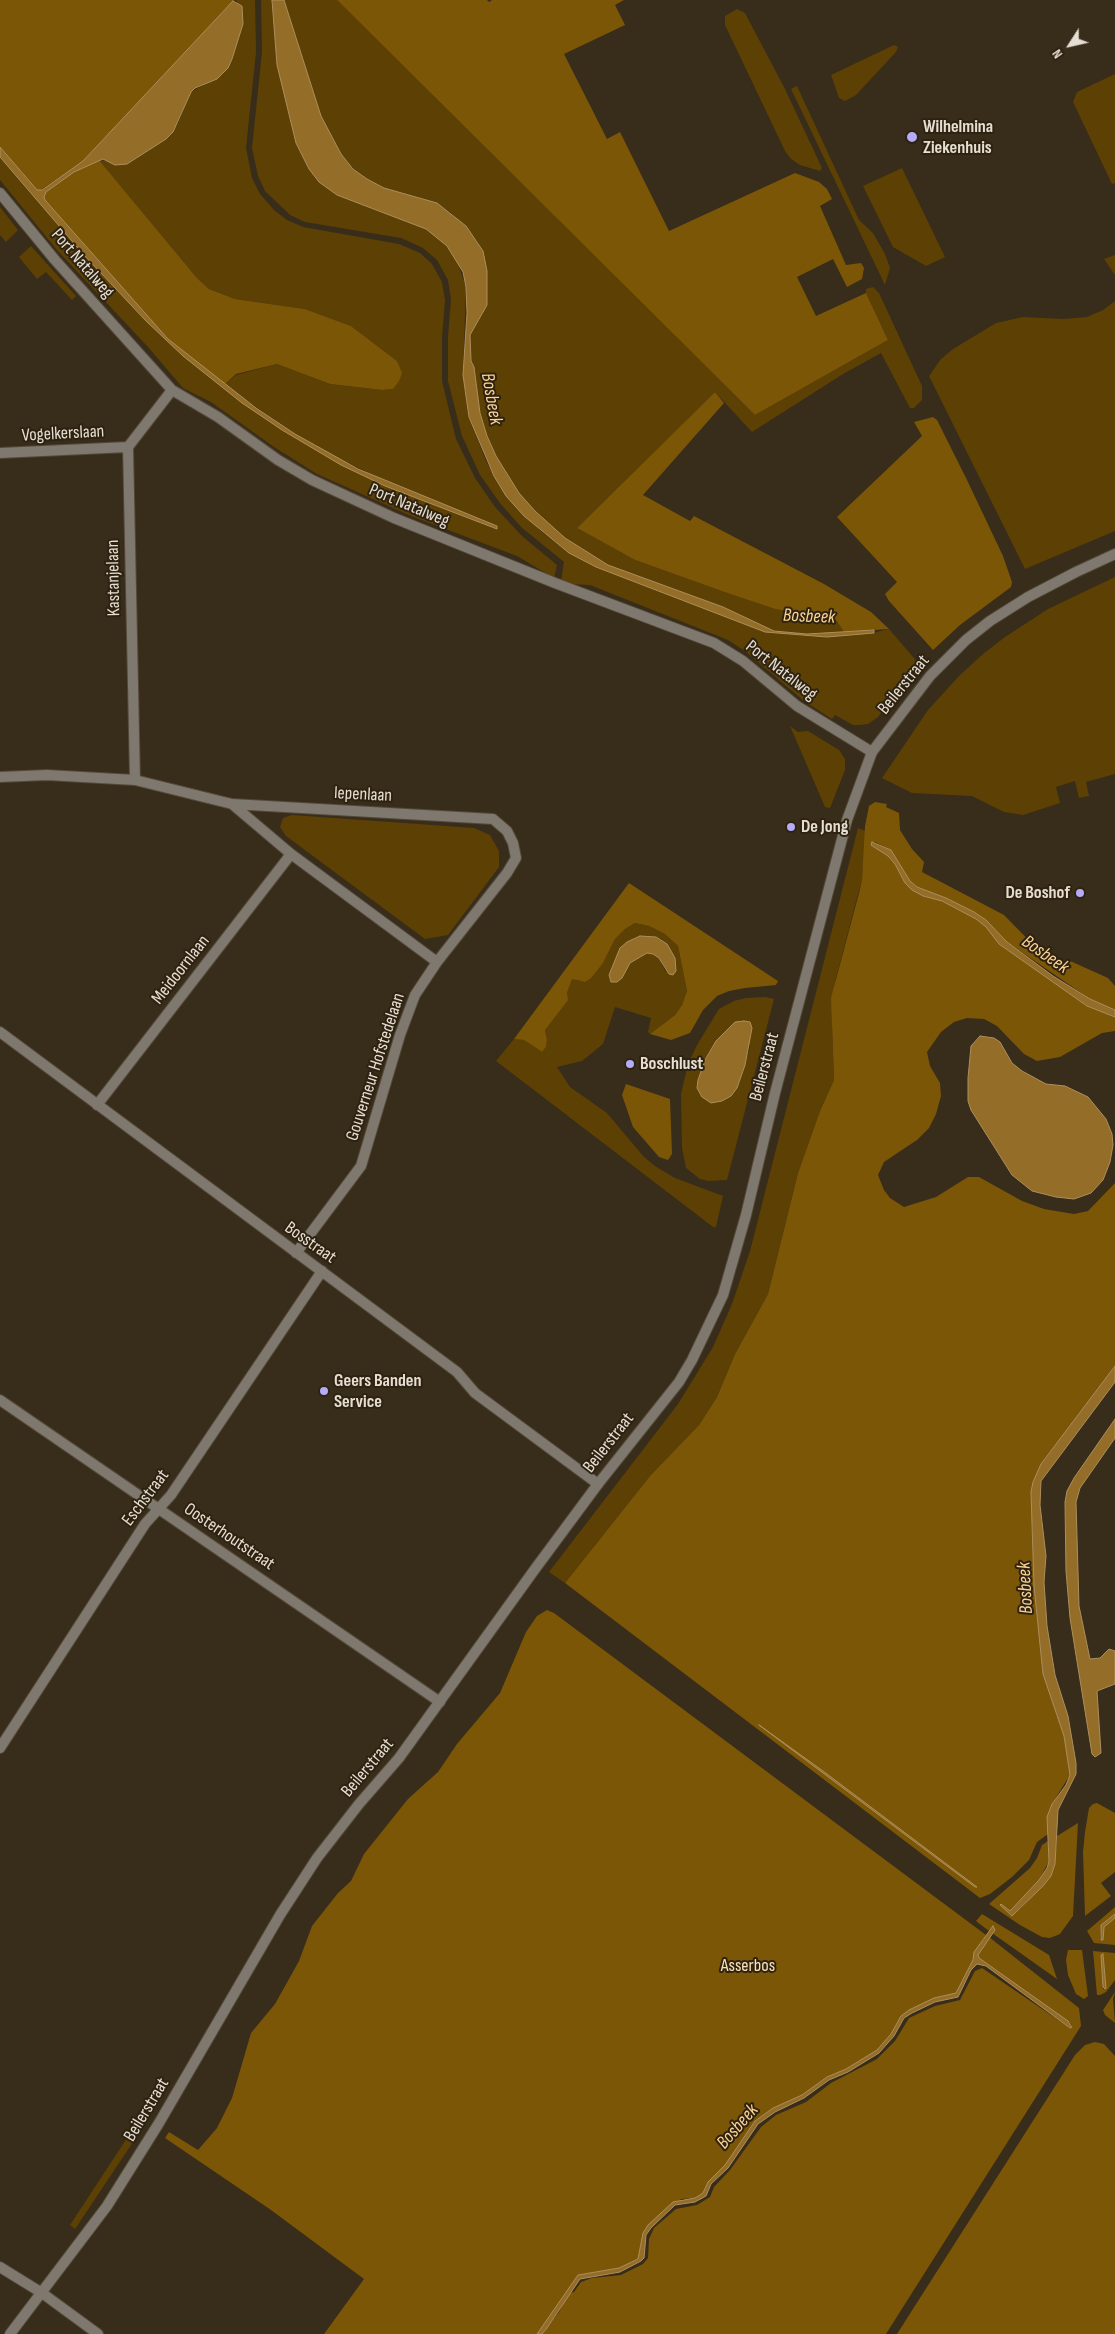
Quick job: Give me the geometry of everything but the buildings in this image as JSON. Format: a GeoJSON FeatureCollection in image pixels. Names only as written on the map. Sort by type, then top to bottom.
{"type":"FeatureCollection","features":[{"type":"Feature","properties":{"kind":"street","name":"Port Natalweg"},"geometry":{"type":"LineString","coordinates":[[0,193],[55,260],[172,390],[218,417],[278,460],[345,497],[555,583],[714,643],[743,661],[797,706],[872,752]]}},
{"type":"Feature","properties":{"kind":"street"},"geometry":{"type":"LineString","coordinates":[[128,447],[172,390]]}},
{"type":"Feature","properties":{"kind":"street","name":"Vogelkerslaan"},"geometry":{"type":"LineString","coordinates":[[0,453],[128,447]]}},
{"type":"Feature","properties":{"kind":"street","name":"Kastanjelaan"},"geometry":{"type":"LineString","coordinates":[[128,447],[135,780]]}},
{"type":"Feature","properties":{"kind":"street","name":"Beilerstraat"},"geometry":{"type":"LineString","coordinates":[[10,2334],[107,2206],[280,1915],[317,1858],[359,1804],[399,1758],[598,1484],[679,1382],[723,1294],[746,1215],[775,1093],[846,820],[872,752],[930,676],[966,640],[990,621],[1022,601],[1076,572],[1115,554]]}},
{"type":"Feature","properties":{"kind":"street","name":"Iepenlaan"},"geometry":{"type":"LineString","coordinates":[[0,777],[47,774],[135,780],[232,804],[493,818]]}},
{"type":"Feature","properties":{"kind":"street","name":"Iepenlaan"},"geometry":{"type":"LineString","coordinates":[[232,804],[291,854],[437,962]]}},
{"type":"Feature","properties":{"kind":"street","name":"Gouverneur Hofstedelaan"},"geometry":{"type":"LineString","coordinates":[[296,1253],[361,1166],[408,1012],[415,995],[437,962],[516,858],[513,843],[507,831],[493,818]]}},
{"type":"Feature","properties":{"kind":"street","name":"Meidoornlaan"},"geometry":{"type":"LineString","coordinates":[[97,1105],[291,854]]}},
{"type":"Feature","properties":{"kind":"street","name":"Bosstraat"},"geometry":{"type":"LineString","coordinates":[[0,1032],[457,1372],[475,1393],[598,1484]]}},
{"type":"Feature","properties":{"kind":"street","name":"Eschstraat"},"geometry":{"type":"LineString","coordinates":[[0,1748],[145,1524],[171,1495],[322,1271]]}},
{"type":"Feature","properties":{"kind":"street","name":"Oosterhoutstraat"},"geometry":{"type":"LineString","coordinates":[[0,1400],[440,1702]]}},
{"type":"Feature","properties":{"kind":"street"},"geometry":{"type":"LineString","coordinates":[[0,2268],[42,2293],[98,2334]]}},
{"type":"Feature","properties":{"kind":"shaded area"},"geometry":{"type":"Polygon","coordinates":[[[234,0],[255,0],[256,52],[246,148],[252,178],[260,194],[274,210],[287,220],[303,227],[399,244],[420,253],[432,264],[442,282],[445,300],[442,337],[442,381],[456,439],[475,478],[495,507],[522,536],[557,565],[554,578],[517,556],[411,516],[317,474],[274,447],[211,402],[183,388],[148,347],[57,250],[0,180],[0,157],[84,255],[146,321],[183,356],[242,403],[282,430],[341,465],[385,486],[497,529],[497,526],[388,482],[327,453],[295,434],[224,385],[236,375],[277,364],[330,384],[382,390],[393,389],[397,361],[351,326],[305,309],[235,299],[209,289],[197,278],[99,160],[127,164],[166,139],[178,123],[191,92],[223,74],[237,1],[234,0]]]}},
{"type":"Feature","properties":{"kind":"shaded area"},"geometry":{"type":"Polygon","coordinates":[[[261,0],[272,0],[277,65],[296,143],[309,169],[337,195],[426,229],[447,246],[457,261],[466,287],[463,375],[469,417],[486,461],[506,496],[542,532],[569,553],[596,567],[765,632],[827,637],[873,633],[889,629],[919,664],[878,717],[868,724],[860,725],[853,725],[835,715],[832,719],[804,701],[745,651],[728,640],[590,585],[569,584],[561,581],[564,562],[521,527],[500,503],[480,475],[462,436],[448,381],[448,337],[451,299],[448,280],[437,260],[423,248],[401,238],[305,222],[290,215],[265,191],[258,176],[252,148],[262,52],[261,0]]]}},
{"type":"Feature","properties":{"kind":"shaded area"},"geometry":{"type":"Polygon","coordinates":[[[272,0],[284,0],[321,116],[341,154],[353,169],[384,188],[437,203],[466,226],[483,251],[487,271],[487,305],[470,335],[471,361],[474,367],[480,413],[496,456],[519,493],[535,511],[565,538],[608,565],[723,607],[774,631],[807,634],[874,630],[874,633],[827,637],[765,632],[596,567],[569,553],[524,516],[506,496],[494,476],[469,417],[463,375],[467,313],[466,287],[463,272],[447,246],[426,229],[337,195],[319,182],[309,169],[296,143],[277,65],[272,0]]]}},
{"type":"Feature","properties":{"kind":"shaded area"},"geometry":{"type":"Polygon","coordinates":[[[284,0],[337,0],[755,415],[888,340],[866,293],[866,289],[873,287],[879,293],[922,386],[922,400],[914,408],[910,408],[881,353],[843,374],[752,432],[715,392],[577,528],[635,560],[775,609],[836,620],[844,632],[807,634],[774,631],[723,607],[608,565],[565,538],[535,511],[519,493],[496,456],[487,436],[480,413],[474,367],[471,361],[470,335],[482,314],[487,271],[483,251],[475,238],[451,213],[437,203],[384,188],[354,169],[341,154],[321,116],[284,0]]]}},
{"type":"Feature","properties":{"kind":"shaded area"},"geometry":{"type":"Polygon","coordinates":[[[233,1],[242,6],[243,24],[228,68],[217,79],[195,88],[191,92],[173,132],[166,139],[127,164],[115,165],[103,159],[74,172],[46,192],[45,200],[168,339],[256,408],[295,434],[358,469],[497,526],[497,529],[385,486],[341,465],[282,430],[242,403],[183,356],[146,321],[84,255],[0,157],[0,147],[37,190],[42,190],[83,161],[233,1]]]}},
{"type":"Feature","properties":{"kind":"shaded area"},"geometry":{"type":"Polygon","coordinates":[[[737,9],[745,13],[785,89],[822,168],[820,171],[800,165],[791,159],[785,151],[725,25],[725,16],[737,9]]]}},
{"type":"Feature","properties":{"kind":"shaded area"},"geometry":{"type":"Polygon","coordinates":[[[894,45],[898,47],[896,52],[856,95],[845,101],[839,98],[831,75],[894,45]]]}},
{"type":"Feature","properties":{"kind":"shaded area"},"geometry":{"type":"Polygon","coordinates":[[[1115,74],[1115,183],[1112,184],[1073,102],[1077,92],[1115,74]]]}},
{"type":"Feature","properties":{"kind":"shaded area"},"geometry":{"type":"Polygon","coordinates":[[[797,86],[859,220],[873,233],[885,254],[890,268],[885,285],[791,89],[797,86]]]}},
{"type":"Feature","properties":{"kind":"shaded area"},"geometry":{"type":"Polygon","coordinates":[[[902,168],[945,257],[926,266],[893,247],[863,186],[902,168]]]}},
{"type":"Feature","properties":{"kind":"shaded area"},"geometry":{"type":"Polygon","coordinates":[[[0,207],[18,230],[6,242],[0,235],[0,207]]]}},
{"type":"Feature","properties":{"kind":"shaded area"},"geometry":{"type":"Polygon","coordinates":[[[31,246],[76,296],[72,300],[46,272],[37,279],[19,257],[31,246]]]}},
{"type":"Feature","properties":{"kind":"shaded area"},"geometry":{"type":"Polygon","coordinates":[[[1115,255],[1115,275],[1104,259],[1115,255]]]}},
{"type":"Feature","properties":{"kind":"shaded area"},"geometry":{"type":"Polygon","coordinates":[[[1115,301],[1115,531],[1025,569],[929,376],[941,359],[953,349],[996,323],[1023,317],[1063,319],[1087,317],[1103,310],[1115,301]]]}},
{"type":"Feature","properties":{"kind":"shaded area"},"geometry":{"type":"Polygon","coordinates":[[[1115,577],[1115,774],[1086,782],[1089,796],[1079,798],[1075,781],[1056,787],[1060,803],[1023,815],[1004,812],[972,796],[912,793],[882,778],[928,710],[959,676],[983,654],[1048,609],[1115,577]]]}},
{"type":"Feature","properties":{"kind":"shaded area"},"geometry":{"type":"Polygon","coordinates":[[[790,726],[798,732],[808,731],[839,750],[845,759],[845,770],[830,808],[825,807],[790,726]]]}},
{"type":"Feature","properties":{"kind":"shaded area"},"geometry":{"type":"Polygon","coordinates":[[[292,815],[474,828],[490,835],[499,851],[499,867],[448,935],[425,939],[286,836],[280,827],[283,818],[292,815]]]}},
{"type":"Feature","properties":{"kind":"shaded area"},"geometry":{"type":"Polygon","coordinates":[[[858,828],[866,831],[862,879],[835,982],[832,1026],[834,1080],[820,1111],[798,1173],[768,1294],[735,1354],[717,1397],[699,1425],[650,1476],[565,1583],[549,1572],[678,1404],[713,1347],[732,1304],[750,1251],[858,828]]]}},
{"type":"Feature","properties":{"kind":"shaded area"},"geometry":{"type":"Polygon","coordinates":[[[872,842],[891,850],[910,881],[917,887],[946,898],[974,912],[986,920],[1007,942],[1053,976],[1090,999],[1115,1010],[1115,1017],[1087,1006],[999,944],[986,927],[976,919],[942,901],[923,896],[912,890],[905,883],[895,864],[888,856],[871,845],[872,842]]]}},
{"type":"Feature","properties":{"kind":"shaded area"},"geometry":{"type":"Polygon","coordinates":[[[635,923],[649,926],[665,934],[678,946],[687,991],[682,1005],[675,1015],[650,1034],[648,1032],[651,1018],[615,1007],[603,1044],[582,1061],[557,1067],[570,1087],[607,1113],[644,1157],[655,1166],[675,1178],[723,1196],[716,1227],[713,1227],[496,1061],[514,1039],[524,1040],[542,1052],[546,1047],[547,1040],[545,1030],[567,993],[572,978],[579,981],[603,963],[615,939],[625,929],[635,923]],[[640,936],[609,979],[622,978],[630,963],[647,953],[659,958],[666,972],[662,940],[656,937],[640,936]]]}},
{"type":"Feature","properties":{"kind":"shaded area"},"geometry":{"type":"Polygon","coordinates":[[[640,936],[656,937],[667,944],[675,958],[676,971],[673,975],[669,974],[659,958],[647,953],[630,963],[622,978],[617,982],[611,982],[609,975],[620,948],[627,942],[640,936]]]}},
{"type":"Feature","properties":{"kind":"shaded area"},"geometry":{"type":"Polygon","coordinates":[[[765,997],[774,999],[727,1180],[708,1181],[700,1179],[686,1168],[682,1148],[681,1094],[688,1064],[719,1009],[734,1001],[765,997]],[[735,1022],[716,1041],[705,1060],[697,1088],[737,1088],[750,1047],[735,1022]]]}},
{"type":"Feature","properties":{"kind":"shaded area"},"geometry":{"type":"Polygon","coordinates":[[[735,1022],[750,1022],[752,1028],[745,1065],[737,1088],[731,1096],[722,1101],[711,1103],[702,1097],[697,1088],[705,1060],[716,1041],[735,1022]]]}},
{"type":"Feature","properties":{"kind":"shaded area"},"geometry":{"type":"Polygon","coordinates":[[[980,1036],[994,1038],[1000,1042],[1012,1063],[1022,1071],[1046,1084],[1065,1086],[1088,1097],[1106,1119],[1112,1134],[1113,1145],[1110,1162],[1103,1180],[1091,1193],[1074,1199],[1056,1197],[1032,1191],[1012,1175],[971,1110],[968,1101],[971,1046],[980,1036]]]}},
{"type":"Feature","properties":{"kind":"shaded area"},"geometry":{"type":"Polygon","coordinates":[[[1115,1366],[1115,1382],[1041,1481],[1040,1505],[1046,1556],[1044,1582],[1047,1626],[1055,1675],[1068,1716],[1076,1763],[1076,1774],[1058,1810],[1055,1864],[1051,1876],[1012,1916],[1000,1905],[1010,1911],[1039,1880],[1047,1868],[1049,1861],[1047,1817],[1052,1804],[1066,1785],[1070,1775],[1064,1736],[1043,1674],[1034,1586],[1031,1492],[1041,1464],[1115,1366]]]}},
{"type":"Feature","properties":{"kind":"shaded area"},"geometry":{"type":"Polygon","coordinates":[[[1115,1419],[1115,1438],[1080,1488],[1076,1502],[1079,1606],[1090,1659],[1100,1658],[1109,1649],[1115,1651],[1115,1684],[1097,1691],[1101,1753],[1095,1757],[1092,1754],[1070,1618],[1066,1571],[1065,1502],[1067,1491],[1074,1478],[1115,1419]]]}},
{"type":"Feature","properties":{"kind":"shaded area"},"geometry":{"type":"Polygon","coordinates":[[[759,1725],[823,1771],[977,1887],[975,1887],[759,1725]]]}},
{"type":"Feature","properties":{"kind":"shaded area"},"geometry":{"type":"Polygon","coordinates":[[[1115,1914],[1115,1918],[1104,1927],[1103,1940],[1101,1940],[1101,1925],[1115,1914]]]}},
{"type":"Feature","properties":{"kind":"shaded area"},"geometry":{"type":"Polygon","coordinates":[[[993,1926],[995,1930],[978,1955],[979,1958],[1068,2021],[1072,2027],[1070,2028],[986,1966],[977,1964],[971,1970],[958,1997],[935,2002],[904,2018],[894,2036],[879,2053],[848,2072],[829,2080],[804,2098],[775,2112],[758,2124],[728,2168],[711,2184],[706,2196],[695,2202],[675,2205],[651,2228],[646,2235],[644,2258],[641,2261],[620,2272],[580,2279],[547,2328],[542,2334],[537,2334],[578,2275],[619,2268],[638,2259],[643,2233],[648,2225],[673,2202],[695,2198],[703,2193],[708,2182],[725,2165],[755,2121],[773,2108],[802,2095],[827,2077],[846,2069],[877,2050],[891,2034],[901,2016],[909,2010],[934,1998],[956,1993],[973,1960],[974,1952],[993,1926]]]}},
{"type":"Feature","properties":{"kind":"shaded area"},"geometry":{"type":"Polygon","coordinates":[[[1103,1954],[1105,1989],[1103,1987],[1101,1955],[1103,1954]]]}},
{"type":"Feature","properties":{"kind":"shaded area"},"geometry":{"type":"Polygon","coordinates":[[[129,2135],[135,2139],[75,2229],[70,2225],[129,2135]]]}},
{"type":"Feature","properties":{"kind":"green space"},"geometry":{"type":"Polygon","coordinates":[[[0,0],[234,0],[83,161],[39,191],[0,147],[0,0]]]}},
{"type":"Feature","properties":{"kind":"green space"},"geometry":{"type":"Polygon","coordinates":[[[337,0],[487,0],[489,2],[492,0],[624,0],[615,5],[625,25],[564,54],[607,139],[620,132],[669,231],[795,173],[819,182],[827,189],[832,199],[820,206],[846,265],[861,263],[864,268],[862,279],[847,287],[833,259],[797,277],[816,316],[866,293],[888,340],[755,415],[337,0]]]}},
{"type":"Feature","properties":{"kind":"green space"},"geometry":{"type":"Polygon","coordinates":[[[99,160],[197,278],[209,289],[235,299],[305,309],[351,326],[397,361],[402,373],[393,389],[382,390],[330,384],[277,364],[236,374],[224,385],[168,339],[45,200],[46,192],[74,172],[99,160]]]}},
{"type":"Feature","properties":{"kind":"green space"},"geometry":{"type":"Polygon","coordinates":[[[715,392],[724,403],[643,495],[690,521],[694,516],[824,584],[871,612],[889,629],[844,632],[836,620],[775,609],[635,560],[577,528],[715,392]]]}},
{"type":"Feature","properties":{"kind":"green space"},"geometry":{"type":"Polygon","coordinates":[[[933,417],[937,420],[967,480],[1003,556],[1012,582],[1011,587],[960,625],[933,650],[889,601],[885,594],[897,582],[837,517],[922,436],[914,422],[933,417]]]}},
{"type":"Feature","properties":{"kind":"green space"},"geometry":{"type":"Polygon","coordinates":[[[875,802],[887,804],[886,807],[899,813],[900,830],[912,849],[924,862],[922,872],[1004,915],[1058,970],[1068,960],[1108,978],[1115,986],[1115,1010],[1090,999],[1007,942],[986,920],[946,898],[917,887],[910,881],[891,850],[875,842],[871,845],[888,856],[895,864],[905,883],[923,896],[942,901],[976,919],[986,927],[999,944],[1087,1006],[1115,1017],[1115,1031],[1102,1033],[1060,1057],[1037,1061],[1024,1054],[997,1026],[984,1019],[967,1018],[954,1022],[941,1032],[927,1052],[930,1066],[940,1083],[941,1096],[936,1114],[929,1128],[917,1140],[884,1162],[878,1175],[884,1190],[890,1198],[904,1207],[936,1197],[968,1177],[979,1177],[1022,1201],[1044,1209],[1074,1214],[1088,1211],[1115,1183],[1115,1366],[1041,1464],[1032,1529],[1034,1586],[1043,1674],[1064,1736],[1070,1775],[1052,1804],[1047,1817],[1048,1834],[1037,1842],[1029,1860],[1012,1877],[990,1894],[980,1898],[565,1583],[650,1476],[699,1425],[717,1397],[735,1354],[768,1294],[798,1173],[820,1111],[834,1080],[831,998],[862,879],[865,826],[869,806],[875,802]]]}},
{"type":"Feature","properties":{"kind":"green space"},"geometry":{"type":"Polygon","coordinates":[[[629,883],[778,981],[776,985],[745,988],[729,991],[717,996],[703,1010],[690,1033],[671,1040],[650,1034],[675,1015],[682,1005],[687,991],[678,946],[665,934],[649,926],[635,923],[625,929],[615,939],[603,963],[591,978],[585,982],[572,979],[567,993],[568,1000],[545,1030],[547,1040],[546,1047],[542,1052],[524,1040],[514,1039],[629,883]]]}},
{"type":"Feature","properties":{"kind":"green space"},"geometry":{"type":"Polygon","coordinates":[[[626,1084],[670,1099],[672,1154],[668,1160],[659,1157],[633,1127],[622,1095],[626,1084]]]}},
{"type":"Feature","properties":{"kind":"green space","name":"Asserbos"},"geometry":{"type":"Polygon","coordinates":[[[547,1610],[554,1613],[986,1935],[974,1952],[973,1960],[956,1993],[934,1998],[901,2016],[891,2034],[877,2050],[846,2069],[827,2077],[802,2095],[773,2108],[755,2121],[725,2165],[708,2182],[703,2193],[695,2198],[681,2199],[648,2225],[638,2259],[619,2268],[578,2275],[537,2334],[324,2334],[364,2279],[271,2210],[165,2138],[169,2132],[198,2150],[217,2128],[232,2098],[251,2033],[275,2004],[299,1961],[312,1926],[338,1893],[351,1881],[364,1854],[408,1799],[438,1772],[457,1744],[500,1693],[526,1632],[537,1616],[547,1610]]]}},
{"type":"Feature","properties":{"kind":"green space"},"geometry":{"type":"Polygon","coordinates":[[[1097,1803],[1115,1813],[1115,1872],[1101,1883],[1111,1896],[1085,1916],[1083,1852],[1085,1832],[1089,1808],[1097,1803]]]}},
{"type":"Feature","properties":{"kind":"green space"},"geometry":{"type":"Polygon","coordinates":[[[1078,1823],[1073,1916],[1060,1934],[1050,1938],[1042,1937],[989,1904],[1030,1868],[1037,1858],[1042,1845],[1048,1841],[1049,1861],[1039,1880],[1010,1911],[1000,1905],[1012,1915],[1021,1908],[1051,1876],[1055,1864],[1057,1836],[1078,1823]]]}},
{"type":"Feature","properties":{"kind":"green space"},"geometry":{"type":"Polygon","coordinates":[[[1115,1907],[1115,1914],[1101,1925],[1100,1939],[1102,1940],[1104,1927],[1115,1918],[1115,1945],[1094,1943],[1087,1931],[1115,1907]]]}},
{"type":"Feature","properties":{"kind":"green space"},"geometry":{"type":"Polygon","coordinates":[[[982,1914],[1049,1955],[1057,1979],[992,1933],[995,1930],[989,1931],[976,1921],[982,1914]]]}},
{"type":"Feature","properties":{"kind":"green space"},"geometry":{"type":"Polygon","coordinates":[[[989,1937],[1079,2008],[1081,2026],[886,2334],[542,2334],[559,2312],[569,2293],[574,2292],[581,2282],[592,2278],[621,2275],[643,2264],[648,2258],[649,2239],[654,2228],[676,2209],[697,2205],[710,2197],[714,2187],[730,2170],[761,2127],[776,2115],[806,2102],[831,2083],[877,2059],[895,2041],[909,2018],[935,2006],[960,2000],[975,1971],[982,1968],[1070,2028],[1072,2025],[1068,2021],[979,1958],[978,1955],[989,1937]]]}},
{"type":"Feature","properties":{"kind":"green space"},"geometry":{"type":"Polygon","coordinates":[[[1068,1950],[1082,1950],[1088,1996],[1084,1999],[1076,1994],[1068,1975],[1066,1960],[1068,1950]]]}},
{"type":"Feature","properties":{"kind":"green space"},"geometry":{"type":"Polygon","coordinates":[[[1093,1951],[1115,1953],[1115,1980],[1106,1992],[1097,1995],[1093,1951]],[[1103,1954],[1101,1955],[1103,1989],[1106,1988],[1103,1954]]]}},
{"type":"Feature","properties":{"kind":"green space"},"geometry":{"type":"Polygon","coordinates":[[[1115,1992],[1113,1999],[1115,2023],[1105,2015],[1103,2010],[1115,1992]]]}},
{"type":"Feature","properties":{"kind":"green space"},"geometry":{"type":"Polygon","coordinates":[[[1095,2042],[1104,2044],[1115,2056],[1115,2334],[897,2334],[1075,2055],[1085,2045],[1095,2042]]]}},
{"type":"Feature","properties":{"kind":"place","name":"Wilhelmina Ziekenhuis"},"geometry":{"type":"Point","coordinates":[912,137]}},
{"type":"Feature","properties":{"kind":"place","name":"De Jong"},"geometry":{"type":"Point","coordinates":[791,827]}},
{"type":"Feature","properties":{"kind":"place","name":"De Boshof"},"geometry":{"type":"Point","coordinates":[1080,893]}},
{"type":"Feature","properties":{"kind":"place","name":"Boschlust"},"geometry":{"type":"Point","coordinates":[630,1064]}},
{"type":"Feature","properties":{"kind":"place","name":"Geers Banden Service"},"geometry":{"type":"Point","coordinates":[324,1391]}},
{"type":"Feature","properties":{"kind":"water label","name":"Bosbeek"},"geometry":{"type":"Point","coordinates":[491,399]}},
{"type":"Feature","properties":{"kind":"water label","name":"Bosbeek"},"geometry":{"type":"Point","coordinates":[809,617]}},
{"type":"Feature","properties":{"kind":"water label","name":"Bosbeek"},"geometry":{"type":"Point","coordinates":[1045,955]}},
{"type":"Feature","properties":{"kind":"water label","name":"Bosbeek"},"geometry":{"type":"Point","coordinates":[1026,1588]}},
{"type":"Feature","properties":{"kind":"water label","name":"Bosbeek"},"geometry":{"type":"Point","coordinates":[738,2127]}}]}
